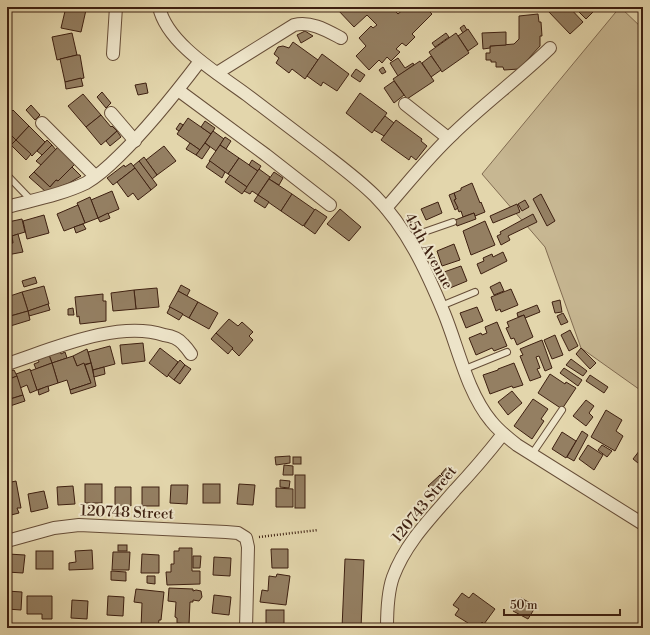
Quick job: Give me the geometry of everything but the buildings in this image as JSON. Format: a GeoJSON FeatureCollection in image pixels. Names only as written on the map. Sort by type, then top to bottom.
{"type":"FeatureCollection","features":[{"type":"Feature","properties":{"kind":"street"},"geometry":{"type":"LineString","coordinates":[[113,54],[116,7]]}},
{"type":"Feature","properties":{"kind":"street","name":"45th Avenue"},"geometry":{"type":"LineString","coordinates":[[159,7],[171,32],[185,48],[200,61],[354,176],[386,208],[407,238],[423,266],[477,398],[490,420],[503,434],[643,524]]}},
{"type":"Feature","properties":{"kind":"street"},"geometry":{"type":"LineString","coordinates":[[217,73],[294,25],[302,23],[314,25],[341,38]]}},
{"type":"Feature","properties":{"kind":"street"},"geometry":{"type":"LineString","coordinates":[[386,208],[448,138],[550,48]]}},
{"type":"Feature","properties":{"kind":"street"},"geometry":{"type":"LineString","coordinates":[[7,206],[32,201],[63,192],[96,176],[135,141],[178,90],[200,61]]}},
{"type":"Feature","properties":{"kind":"street"},"geometry":{"type":"LineString","coordinates":[[178,90],[266,155],[330,206]]}},
{"type":"Feature","properties":{"kind":"street"},"geometry":{"type":"LineString","coordinates":[[404,104],[448,138]]}},
{"type":"Feature","properties":{"kind":"street"},"geometry":{"type":"LineString","coordinates":[[111,113],[135,141]]}},
{"type":"Feature","properties":{"kind":"street"},"geometry":{"type":"LineString","coordinates":[[42,123],[96,176]]}},
{"type":"Feature","properties":{"kind":"street"},"geometry":{"type":"LineString","coordinates":[[7,364],[86,338],[114,332],[136,330],[156,332],[171,336],[183,343],[191,354]]}},
{"type":"Feature","properties":{"kind":"street","name":"120743 Street"},"geometry":{"type":"LineString","coordinates":[[387,628],[387,613],[393,578],[400,560],[413,539],[482,461],[503,434]]}},
{"type":"Feature","properties":{"kind":"street","name":"120748 Street"},"geometry":{"type":"LineString","coordinates":[[7,541],[54,528],[79,525],[226,532],[238,533],[246,538]]}},
{"type":"Feature","properties":{"kind":"street"},"geometry":{"type":"LineString","coordinates":[[246,538],[248,552],[246,628]]}},
{"type":"Feature","properties":{"kind":"lane"},"geometry":{"type":"LineString","coordinates":[[7,175],[32,201]]}},
{"type":"Feature","properties":{"kind":"lane"},"geometry":{"type":"LineString","coordinates":[[407,238],[453,222]]}},
{"type":"Feature","properties":{"kind":"lane"},"geometry":{"type":"LineString","coordinates":[[440,306],[475,292]]}},
{"type":"Feature","properties":{"kind":"lane"},"geometry":{"type":"LineString","coordinates":[[465,369],[507,352]]}},
{"type":"Feature","properties":{"kind":"lane"},"geometry":{"type":"LineString","coordinates":[[532,454],[562,410]]}},
{"type":"Feature","properties":{"kind":"path"},"geometry":{"type":"LineString","coordinates":[[246,538],[318,530]]}},
{"type":"Feature","properties":{"kind":"shaded area"},"geometry":{"type":"Polygon","coordinates":[[[620,7],[643,29],[643,392],[581,348],[545,247],[482,174],[620,7]]]}}]}
